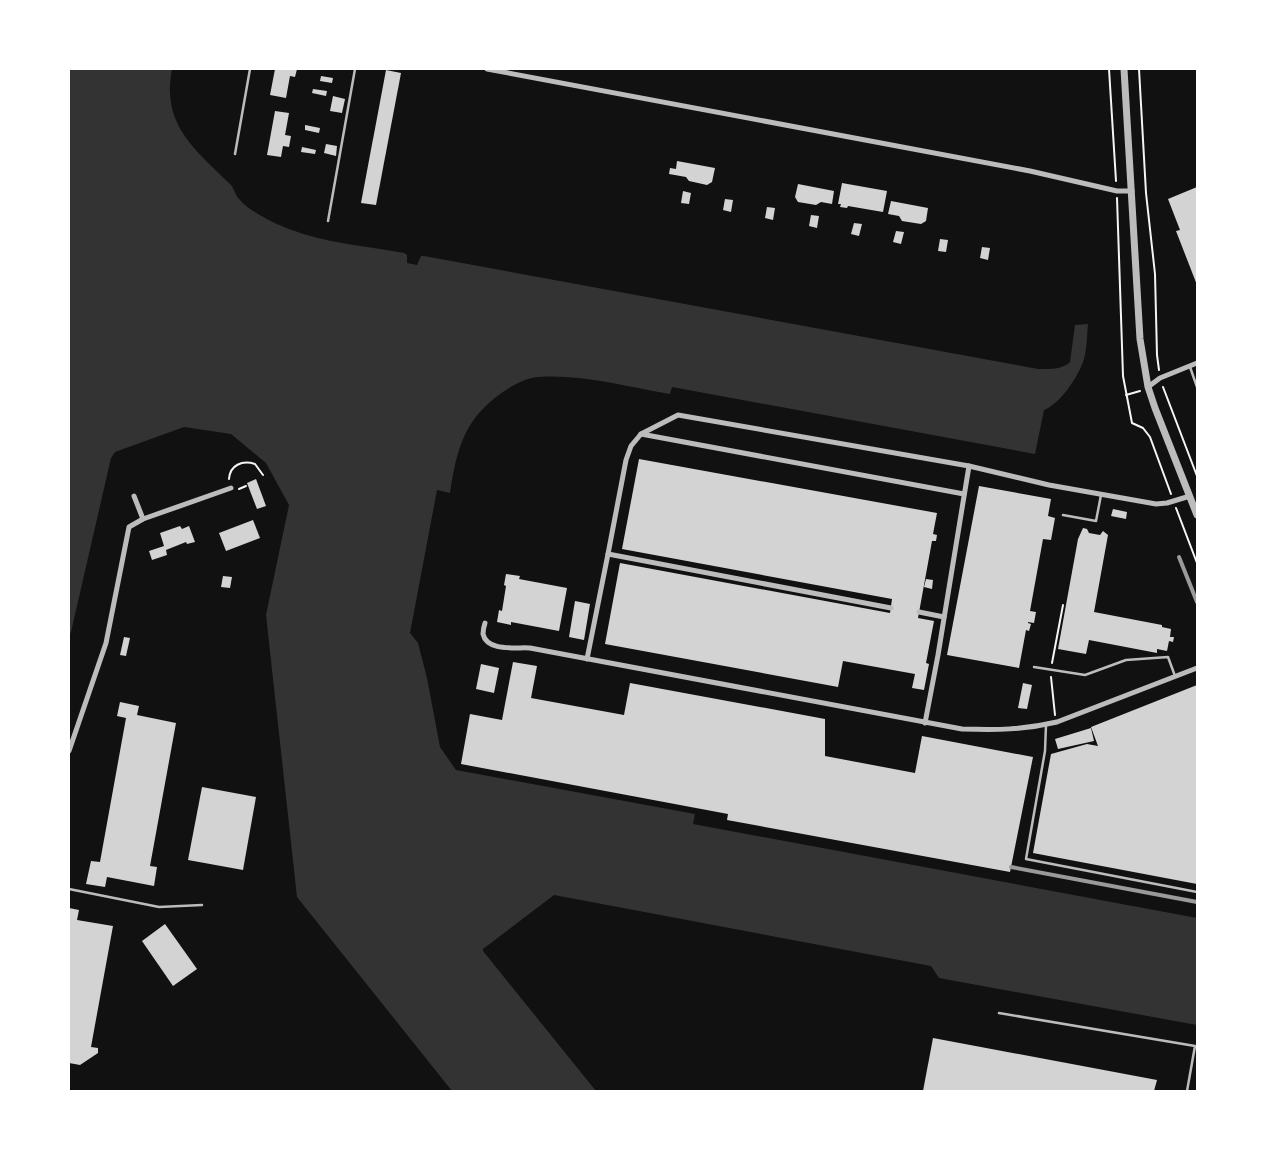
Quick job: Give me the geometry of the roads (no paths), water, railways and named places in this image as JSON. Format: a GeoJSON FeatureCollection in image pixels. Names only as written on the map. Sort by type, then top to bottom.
{"type":"FeatureCollection","features":[{"type":"Feature","properties":{"kind":"street"},"geometry":{"type":"LineString","coordinates":[[486,69],[1030,171],[1117,191],[1132,191]]}},
{"type":"Feature","properties":{"kind":"street"},"geometry":{"type":"LineString","coordinates":[[1124,69],[1140,339],[1148,387],[1197,515]]}},
{"type":"Feature","properties":{"kind":"street"},"geometry":{"type":"LineString","coordinates":[[1148,387],[1160,378],[1197,363]]}},
{"type":"Feature","properties":{"kind":"street"},"geometry":{"type":"LineString","coordinates":[[587,659],[626,460],[631,446],[641,434],[678,415],[968,466],[1049,484],[1156,504],[1167,503],[1190,496]]}},
{"type":"Feature","properties":{"kind":"street"},"geometry":{"type":"LineString","coordinates":[[641,434],[964,494]]}},
{"type":"Feature","properties":{"kind":"street"},"geometry":{"type":"LineString","coordinates":[[925,723],[968,466]]}},
{"type":"Feature","properties":{"kind":"street"},"geometry":{"type":"LineString","coordinates":[[69,751],[106,643],[129,528],[143,519],[231,488]]}},
{"type":"Feature","properties":{"kind":"street"},"geometry":{"type":"LineString","coordinates":[[134,496],[143,519]]}},
{"type":"Feature","properties":{"kind":"street"},"geometry":{"type":"LineString","coordinates":[[608,554],[891,608]]}},
{"type":"Feature","properties":{"kind":"street"},"geometry":{"type":"LineString","coordinates":[[918,612],[944,617]]}},
{"type":"Feature","properties":{"kind":"street"},"geometry":{"type":"LineString","coordinates":[[485,623],[483,634],[487,642],[494,646],[530,648],[925,723],[962,728],[1002,730],[1046,725],[1197,668]]}},
{"type":"Feature","properties":{"kind":"lane"},"geometry":{"type":"LineString","coordinates":[[235,154],[250,69]]}},
{"type":"Feature","properties":{"kind":"lane"},"geometry":{"type":"LineString","coordinates":[[328,221],[355,69]]}},
{"type":"Feature","properties":{"kind":"lane"},"geometry":{"type":"LineString","coordinates":[[1190,366],[1197,387]]}},
{"type":"Feature","properties":{"kind":"lane"},"geometry":{"type":"LineString","coordinates":[[1063,515],[1096,521],[1101,494]]}},
{"type":"Feature","properties":{"kind":"lane"},"geometry":{"type":"LineString","coordinates":[[1034,667],[1085,676],[1126,660],[1168,657],[1176,677]]}},
{"type":"Feature","properties":{"kind":"lane"},"geometry":{"type":"LineString","coordinates":[[1046,725],[1046,751],[1026,859],[1197,892]]}},
{"type":"Feature","properties":{"kind":"lane"},"geometry":{"type":"LineString","coordinates":[[69,889],[159,907],[202,905]]}},
{"type":"Feature","properties":{"kind":"lane"},"geometry":{"type":"LineString","coordinates":[[999,1012],[1195,1046],[1187,1091]]}},
{"type":"Feature","properties":{"kind":"railway"},"geometry":{"type":"LineString","coordinates":[[1179,557],[1197,602]]}},
{"type":"Feature","properties":{"kind":"railway"},"geometry":{"type":"LineString","coordinates":[[1011,867],[1197,902]]}}]}
